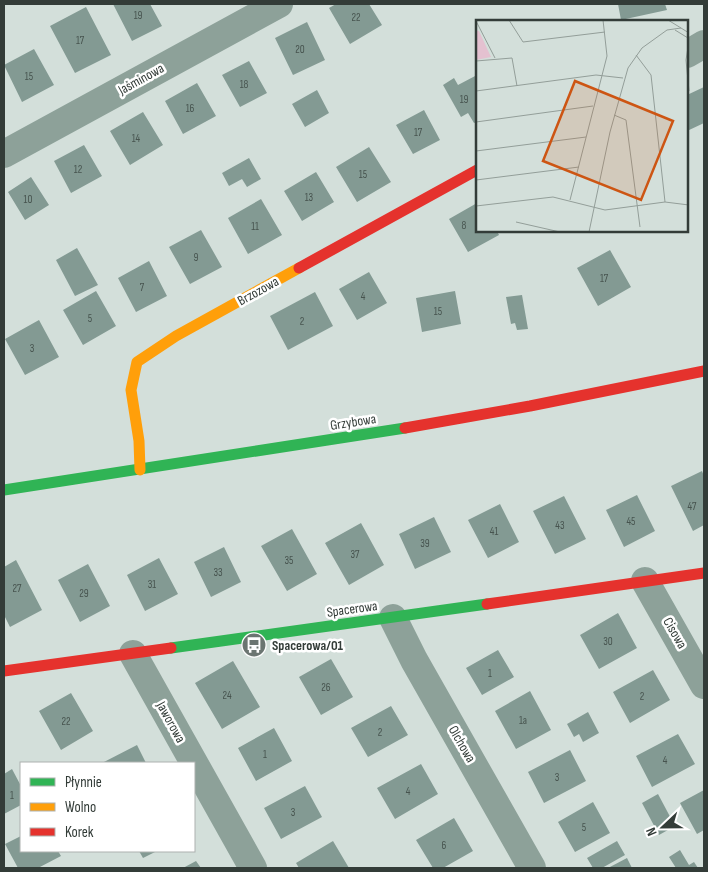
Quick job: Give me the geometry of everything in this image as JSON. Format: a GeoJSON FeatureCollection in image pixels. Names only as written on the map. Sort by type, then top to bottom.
{"type":"FeatureCollection","features":[{"type":"Feature","properties":{"kind":"street","name":"Jaśminowa"},"geometry":{"type":"LineString","coordinates":[[4,154],[279,4]]}},
{"type":"Feature","properties":{"kind":"street"},"geometry":{"type":"LineString","coordinates":[[688,53],[704,44]]}},
{"type":"Feature","properties":{"kind":"street","name":"Brzozowa"},"geometry":{"type":"LineString","coordinates":[[140,470],[139,441],[131,390],[137,362],[176,336],[476,171]]}},
{"type":"Feature","properties":{"kind":"street","name":"Grzybowa"},"geometry":{"type":"LineString","coordinates":[[4,490],[285,448],[584,397],[704,372]]}},
{"type":"Feature","properties":{"kind":"street","name":"Spacerowa"},"geometry":{"type":"LineString","coordinates":[[4,671],[704,573]]}},
{"type":"Feature","properties":{"kind":"street","name":"Cisowa"},"geometry":{"type":"LineString","coordinates":[[645,581],[704,685]]}},
{"type":"Feature","properties":{"kind":"street","name":"Olchowa"},"geometry":{"type":"LineString","coordinates":[[393,618],[414,660],[532,868]]}},
{"type":"Feature","properties":{"kind":"street","name":"Jaworowa"},"geometry":{"type":"LineString","coordinates":[[133,654],[194,762]]}},
{"type":"Feature","properties":{"kind":"street","name":"Jaworowa"},"geometry":{"type":"LineString","coordinates":[[195,765],[253,868]]}},
{"type":"Feature","properties":{"kind":"building"},"geometry":{"type":"Polygon","coordinates":[[[113,4],[150,4],[162,26],[132,41],[113,4]]]}},
{"type":"Feature","properties":{"kind":"building"},"geometry":{"type":"Polygon","coordinates":[[[336,4],[369,4],[382,25],[350,44],[329,8],[336,4]]]}},
{"type":"Feature","properties":{"kind":"building"},"geometry":{"type":"Polygon","coordinates":[[[618,4],[665,4],[667,10],[621,20],[618,4]]]}},
{"type":"Feature","properties":{"kind":"building"},"geometry":{"type":"Polygon","coordinates":[[[86,7],[111,55],[75,73],[50,26],[86,7]]]}},
{"type":"Feature","properties":{"kind":"building"},"geometry":{"type":"Polygon","coordinates":[[[307,22],[325,60],[293,75],[275,38],[307,22]]]}},
{"type":"Feature","properties":{"kind":"building"},"geometry":{"type":"Polygon","coordinates":[[[34,49],[54,85],[22,102],[4,65],[34,49]]]}},
{"type":"Feature","properties":{"kind":"building"},"geometry":{"type":"Polygon","coordinates":[[[249,61],[267,93],[240,107],[222,75],[249,61]]]}},
{"type":"Feature","properties":{"kind":"building"},"geometry":{"type":"Polygon","coordinates":[[[476,76],[476,122],[474,123],[468,113],[461,117],[443,85],[454,78],[458,85],[476,76]]]}},
{"type":"Feature","properties":{"kind":"building"},"geometry":{"type":"Polygon","coordinates":[[[197,83],[216,116],[183,134],[165,101],[197,83]]]}},
{"type":"Feature","properties":{"kind":"building"},"geometry":{"type":"Polygon","coordinates":[[[704,87],[704,123],[688,131],[688,95],[704,87]]]}},
{"type":"Feature","properties":{"kind":"building"},"geometry":{"type":"Polygon","coordinates":[[[317,90],[329,113],[305,127],[292,104],[317,90]]]}},
{"type":"Feature","properties":{"kind":"building"},"geometry":{"type":"Polygon","coordinates":[[[424,110],[440,140],[413,154],[396,125],[424,110]]]}},
{"type":"Feature","properties":{"kind":"building"},"geometry":{"type":"Polygon","coordinates":[[[143,112],[163,145],[130,165],[110,131],[143,112]]]}},
{"type":"Feature","properties":{"kind":"building"},"geometry":{"type":"Polygon","coordinates":[[[84,145],[102,176],[71,193],[54,161],[84,145]]]}},
{"type":"Feature","properties":{"kind":"building"},"geometry":{"type":"Polygon","coordinates":[[[369,147],[391,182],[357,202],[336,167],[369,147]]]}},
{"type":"Feature","properties":{"kind":"building"},"geometry":{"type":"Polygon","coordinates":[[[249,158],[261,179],[247,187],[242,179],[229,186],[222,173],[249,158]]]}},
{"type":"Feature","properties":{"kind":"building"},"geometry":{"type":"Polygon","coordinates":[[[316,172],[334,202],[302,221],[284,191],[316,172]]]}},
{"type":"Feature","properties":{"kind":"building"},"geometry":{"type":"Polygon","coordinates":[[[31,177],[49,205],[25,220],[8,192],[31,177]]]}},
{"type":"Feature","properties":{"kind":"building"},"geometry":{"type":"Polygon","coordinates":[[[261,199],[282,235],[248,254],[228,218],[261,199]]]}},
{"type":"Feature","properties":{"kind":"building"},"geometry":{"type":"Polygon","coordinates":[[[476,204],[476,232],[498,232],[499,235],[468,252],[449,219],[476,204]]]}},
{"type":"Feature","properties":{"kind":"building"},"geometry":{"type":"Polygon","coordinates":[[[201,230],[222,267],[190,284],[169,247],[201,230]]]}},
{"type":"Feature","properties":{"kind":"building"},"geometry":{"type":"Polygon","coordinates":[[[77,248],[98,285],[75,296],[56,260],[77,248]]]}},
{"type":"Feature","properties":{"kind":"building"},"geometry":{"type":"Polygon","coordinates":[[[610,250],[631,287],[598,306],[577,268],[610,250]]]}},
{"type":"Feature","properties":{"kind":"building"},"geometry":{"type":"Polygon","coordinates":[[[149,261],[167,296],[136,312],[118,278],[149,261]]]}},
{"type":"Feature","properties":{"kind":"building"},"geometry":{"type":"Polygon","coordinates":[[[369,272],[387,303],[357,320],[339,289],[369,272]]]}},
{"type":"Feature","properties":{"kind":"building"},"geometry":{"type":"Polygon","coordinates":[[[96,291],[116,326],[83,345],[63,310],[96,291]]]}},
{"type":"Feature","properties":{"kind":"building"},"geometry":{"type":"Polygon","coordinates":[[[455,291],[461,324],[422,332],[416,298],[455,291]]]}},
{"type":"Feature","properties":{"kind":"building"},"geometry":{"type":"Polygon","coordinates":[[[315,292],[333,326],[288,350],[270,316],[315,292]]]}},
{"type":"Feature","properties":{"kind":"building"},"geometry":{"type":"Polygon","coordinates":[[[522,295],[528,329],[517,330],[515,323],[511,324],[506,297],[522,295]]]}},
{"type":"Feature","properties":{"kind":"building"},"geometry":{"type":"Polygon","coordinates":[[[39,320],[59,357],[25,375],[5,339],[39,320]]]}},
{"type":"Feature","properties":{"kind":"building"},"geometry":{"type":"Polygon","coordinates":[[[702,471],[704,476],[704,525],[693,531],[671,486],[702,471]]]}},
{"type":"Feature","properties":{"kind":"building"},"geometry":{"type":"Polygon","coordinates":[[[637,495],[655,531],[624,547],[606,510],[637,495]]]}},
{"type":"Feature","properties":{"kind":"building"},"geometry":{"type":"Polygon","coordinates":[[[564,496],[586,539],[555,554],[533,511],[564,496]]]}},
{"type":"Feature","properties":{"kind":"building"},"geometry":{"type":"Polygon","coordinates":[[[500,504],[519,542],[488,558],[468,520],[500,504]]]}},
{"type":"Feature","properties":{"kind":"building"},"geometry":{"type":"Polygon","coordinates":[[[434,517],[451,552],[415,569],[399,534],[434,517]]]}},
{"type":"Feature","properties":{"kind":"building"},"geometry":{"type":"Polygon","coordinates":[[[361,523],[384,565],[349,585],[325,543],[361,523]]]}},
{"type":"Feature","properties":{"kind":"building"},"geometry":{"type":"Polygon","coordinates":[[[292,529],[317,574],[287,591],[261,546],[292,529]]]}},
{"type":"Feature","properties":{"kind":"building"},"geometry":{"type":"Polygon","coordinates":[[[224,547],[241,582],[211,597],[194,562],[224,547]]]}},
{"type":"Feature","properties":{"kind":"building"},"geometry":{"type":"Polygon","coordinates":[[[159,558],[178,594],[145,611],[127,575],[159,558]]]}},
{"type":"Feature","properties":{"kind":"building"},"geometry":{"type":"Polygon","coordinates":[[[16,560],[42,610],[10,627],[4,615],[4,567],[16,560]]]}},
{"type":"Feature","properties":{"kind":"building"},"geometry":{"type":"Polygon","coordinates":[[[88,564],[110,606],[80,622],[58,580],[88,564]]]}},
{"type":"Feature","properties":{"kind":"building"},"geometry":{"type":"Polygon","coordinates":[[[618,613],[637,648],[599,669],[580,635],[618,613]]]}},
{"type":"Feature","properties":{"kind":"building"},"geometry":{"type":"Polygon","coordinates":[[[498,650],[514,677],[482,695],[466,668],[498,650]]]}},
{"type":"Feature","properties":{"kind":"building"},"geometry":{"type":"Polygon","coordinates":[[[331,659],[353,697],[321,715],[299,677],[331,659]]]}},
{"type":"Feature","properties":{"kind":"building"},"geometry":{"type":"Polygon","coordinates":[[[233,661],[260,707],[222,729],[195,683],[233,661]]]}},
{"type":"Feature","properties":{"kind":"building"},"geometry":{"type":"Polygon","coordinates":[[[653,670],[670,700],[630,723],[613,692],[653,670]]]}},
{"type":"Feature","properties":{"kind":"building"},"geometry":{"type":"Polygon","coordinates":[[[530,691],[551,730],[516,749],[495,711],[530,691]]]}},
{"type":"Feature","properties":{"kind":"building"},"geometry":{"type":"Polygon","coordinates":[[[71,693],[93,731],[61,750],[39,711],[71,693]]]}},
{"type":"Feature","properties":{"kind":"building"},"geometry":{"type":"Polygon","coordinates":[[[391,706],[408,735],[368,757],[351,728],[391,706]]]}},
{"type":"Feature","properties":{"kind":"building"},"geometry":{"type":"Polygon","coordinates":[[[588,712],[599,733],[583,742],[579,734],[574,737],[567,724],[588,712]]]}},
{"type":"Feature","properties":{"kind":"building"},"geometry":{"type":"Polygon","coordinates":[[[274,728],[292,761],[256,781],[238,748],[274,728]]]}},
{"type":"Feature","properties":{"kind":"building"},"geometry":{"type":"Polygon","coordinates":[[[678,734],[695,764],[652,787],[636,756],[678,734]]]}},
{"type":"Feature","properties":{"kind":"building"},"geometry":{"type":"Polygon","coordinates":[[[137,745],[146,762],[104,762],[137,745]]]}},
{"type":"Feature","properties":{"kind":"building"},"geometry":{"type":"Polygon","coordinates":[[[570,750],[586,781],[544,803],[528,772],[570,750]]]}},
{"type":"Feature","properties":{"kind":"building"},"geometry":{"type":"Polygon","coordinates":[[[421,764],[438,794],[395,819],[377,788],[421,764]]]}},
{"type":"Feature","properties":{"kind":"building"},"geometry":{"type":"Polygon","coordinates":[[[12,769],[20,784],[20,806],[4,814],[4,774],[12,769]]]}},
{"type":"Feature","properties":{"kind":"building"},"geometry":{"type":"Polygon","coordinates":[[[305,786],[322,817],[281,839],[264,808],[305,786]]]}},
{"type":"Feature","properties":{"kind":"building"},"geometry":{"type":"Polygon","coordinates":[[[704,790],[704,830],[697,834],[680,803],[704,790]]]}},
{"type":"Feature","properties":{"kind":"building"},"geometry":{"type":"Polygon","coordinates":[[[658,794],[675,826],[659,835],[642,803],[658,794]]]}},
{"type":"Feature","properties":{"kind":"building"},"geometry":{"type":"Polygon","coordinates":[[[593,802],[610,833],[575,852],[558,822],[593,802]]]}},
{"type":"Feature","properties":{"kind":"building"},"geometry":{"type":"Polygon","coordinates":[[[454,818],[473,851],[443,868],[433,868],[416,840],[454,818]]]}},
{"type":"Feature","properties":{"kind":"building"},"geometry":{"type":"Polygon","coordinates":[[[20,836],[20,852],[59,852],[61,856],[38,868],[18,868],[5,844],[20,836]]]}},
{"type":"Feature","properties":{"kind":"building"},"geometry":{"type":"Polygon","coordinates":[[[333,841],[349,868],[299,868],[296,863],[333,841]]]}},
{"type":"Feature","properties":{"kind":"building"},"geometry":{"type":"Polygon","coordinates":[[[617,841],[625,855],[602,868],[593,868],[587,858],[617,841]]]}},
{"type":"Feature","properties":{"kind":"building"},"geometry":{"type":"Polygon","coordinates":[[[680,850],[689,865],[694,862],[698,868],[676,868],[669,857],[680,850]]]}},
{"type":"Feature","properties":{"kind":"building"},"geometry":{"type":"Polygon","coordinates":[[[140,852],[155,852],[143,858],[140,852]]]}},
{"type":"Feature","properties":{"kind":"building"},"geometry":{"type":"Polygon","coordinates":[[[627,858],[632,868],[608,868],[627,858]]]}},
{"type":"Feature","properties":{"kind":"building"},"geometry":{"type":"Polygon","coordinates":[[[196,861],[201,868],[183,868],[196,861]]]}},
{"type":"Feature","properties":{"kind":"traffic: fast"},"geometry":{"type":"LineString","coordinates":[[4,490],[405,428]]}},
{"type":"Feature","properties":{"kind":"traffic: fast"},"geometry":{"type":"LineString","coordinates":[[171,648],[487,604]]}},
{"type":"Feature","properties":{"kind":"traffic: slow"},"geometry":{"type":"LineString","coordinates":[[140,470],[139,441],[131,390],[137,362],[176,336],[299,268]]}},
{"type":"Feature","properties":{"kind":"traffic: jam"},"geometry":{"type":"LineString","coordinates":[[299,268],[476,171]]}},
{"type":"Feature","properties":{"kind":"traffic: jam"},"geometry":{"type":"LineString","coordinates":[[405,428],[530,406],[704,371]]}},
{"type":"Feature","properties":{"kind":"traffic: jam"},"geometry":{"type":"LineString","coordinates":[[487,604],[704,573]]}},
{"type":"Feature","properties":{"kind":"traffic: jam"},"geometry":{"type":"LineString","coordinates":[[4,671],[171,648]]}},
{"type":"Feature","properties":{"kind":"place","name":"Spacerowa/01"},"geometry":{"type":"Point","coordinates":[254,645]}}]}
